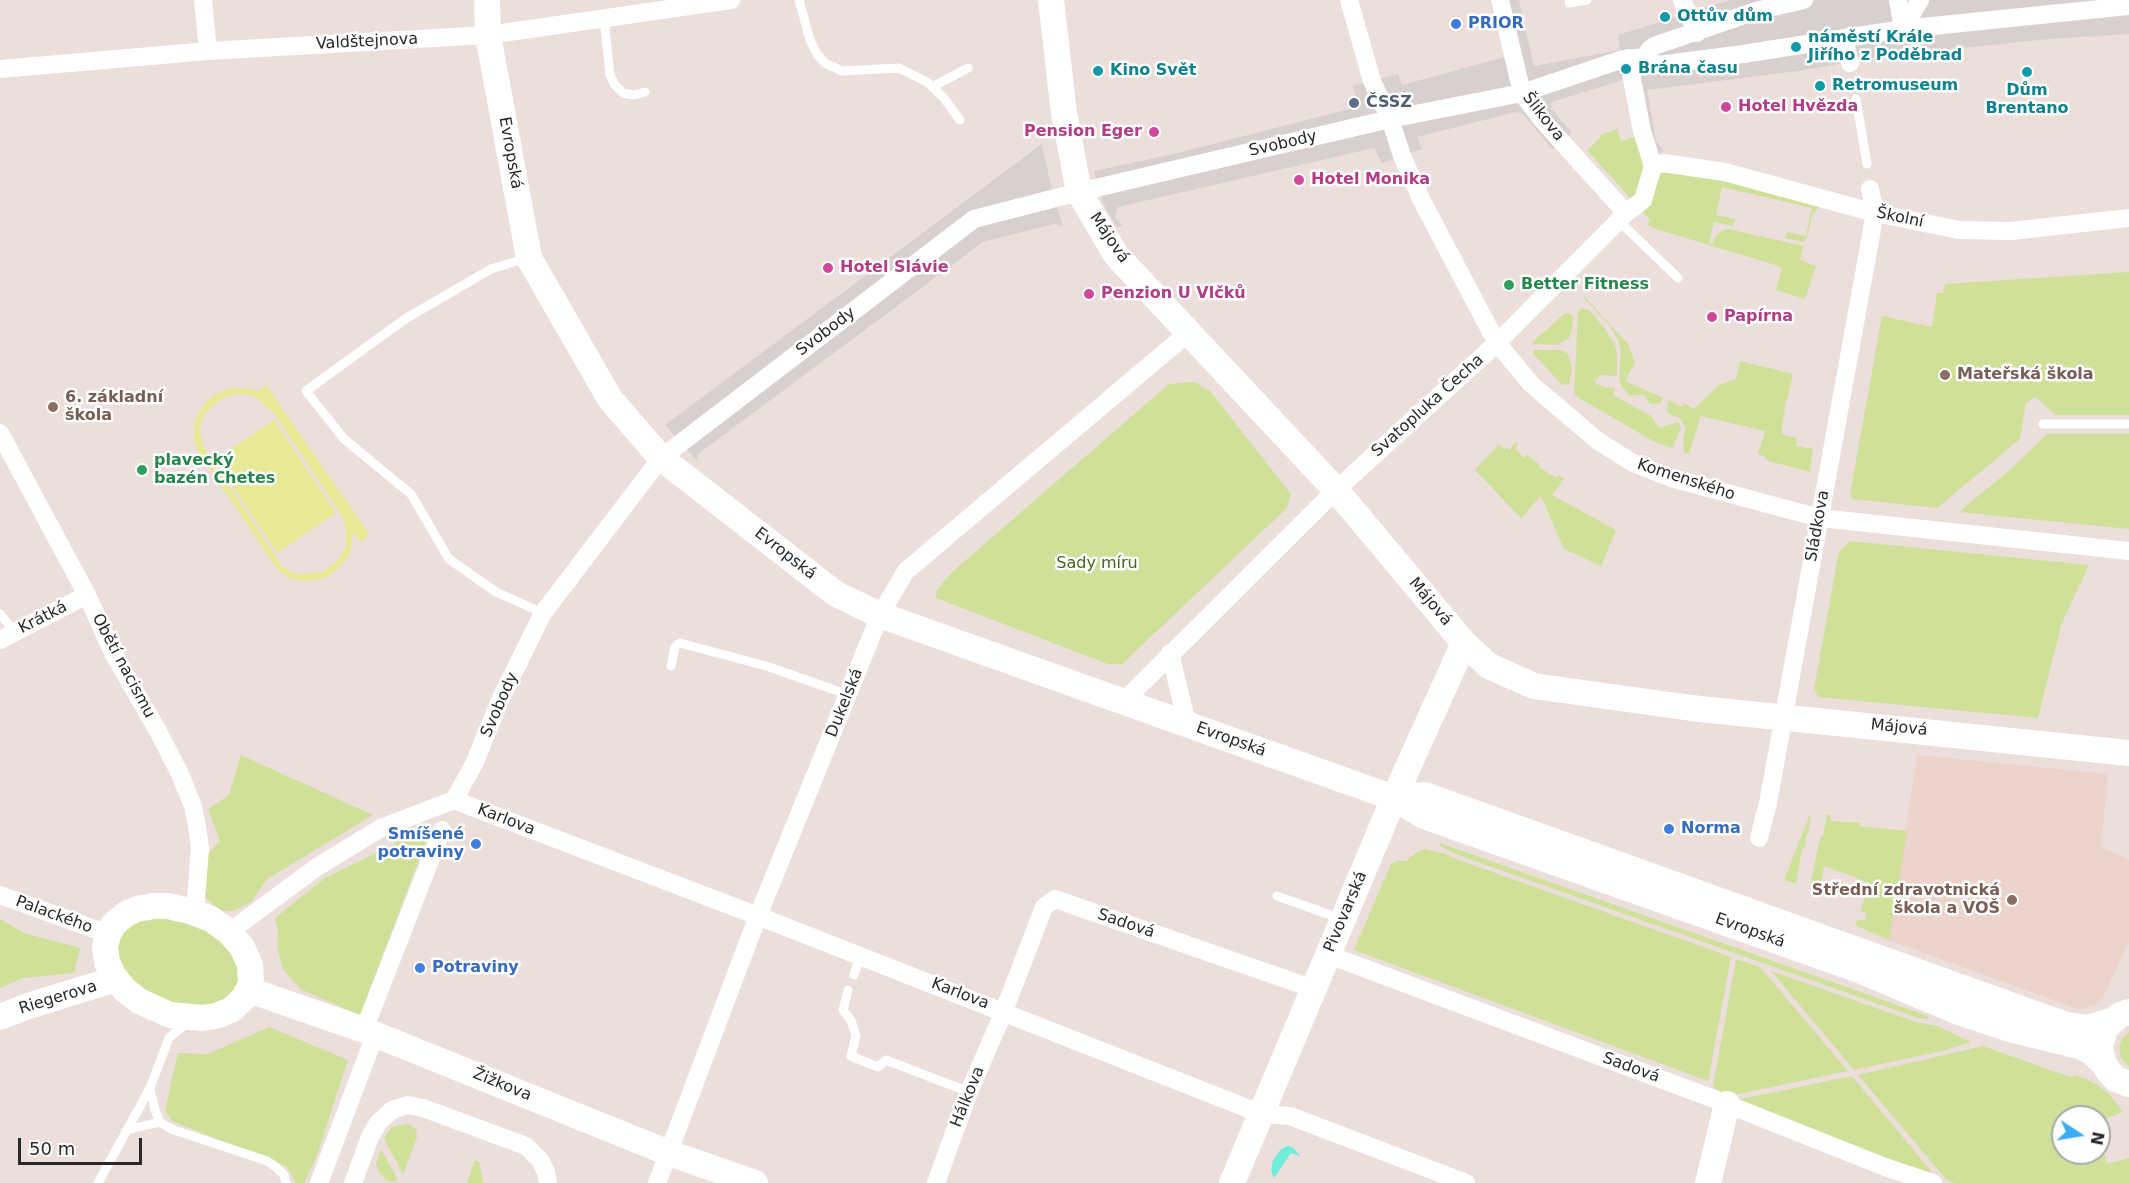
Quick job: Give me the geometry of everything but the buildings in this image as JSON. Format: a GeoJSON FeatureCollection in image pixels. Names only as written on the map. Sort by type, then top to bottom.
{"type":"FeatureCollection","features":[{"type":"Feature","properties":{"kind":"street"},"geometry":{"type":"LineString","coordinates":[[203,0],[208,51]]}},
{"type":"Feature","properties":{"kind":"street","name":"Evropská"},"geometry":{"type":"LineString","coordinates":[[487,0],[488,35],[529,258],[610,399],[661,458],[836,594],[880,615],[1394,798],[1424,816],[1859,970],[1969,1016],[2009,1029],[2082,1047],[2093,1053],[2127,1088]]}},
{"type":"Feature","properties":{"kind":"street","name":"Valdštejnova"},"geometry":{"type":"LineString","coordinates":[[0,69],[208,51],[488,35],[604,19],[686,3],[731,0]]}},
{"type":"Feature","properties":{"kind":"street","name":"Májová"},"geometry":{"type":"LineString","coordinates":[[1051,0],[1064,113],[1079,192],[1116,255],[1336,490],[1464,643],[1489,666],[1534,686],[1691,708],[2129,753]]}},
{"type":"Feature","properties":{"kind":"street","name":"Komenského"},"geometry":{"type":"LineString","coordinates":[[1349,0],[1372,81],[1390,119],[1402,156],[1422,201],[1497,343],[1539,392],[1598,441],[1633,463],[1671,478],[1820,518],[2129,551]]}},
{"type":"Feature","properties":{"kind":"street","name":"Šlikova"},"geometry":{"type":"LineString","coordinates":[[1500,0],[1522,93],[1623,217]]}},
{"type":"Feature","properties":{"kind":"street"},"geometry":{"type":"LineString","coordinates":[[1682,0],[1697,33]]}},
{"type":"Feature","properties":{"kind":"street"},"geometry":{"type":"LineString","coordinates":[[1639,57],[1654,46],[1697,33],[1754,6],[1804,0]]}},
{"type":"Feature","properties":{"kind":"street"},"geometry":{"type":"LineString","coordinates":[[1898,0],[1903,29]]}},
{"type":"Feature","properties":{"kind":"street"},"geometry":{"type":"LineString","coordinates":[[1903,29],[1920,0]]}},
{"type":"Feature","properties":{"kind":"street"},"geometry":{"type":"LineString","coordinates":[[1639,57],[1659,65],[1903,29],[2118,5]]}},
{"type":"Feature","properties":{"kind":"street"},"geometry":{"type":"LineString","coordinates":[[1844,39],[1850,63]]}},
{"type":"Feature","properties":{"kind":"street"},"geometry":{"type":"LineString","coordinates":[[1639,57],[1642,131],[1653,166]]}},
{"type":"Feature","properties":{"kind":"street","name":"Svobody"},"geometry":{"type":"LineString","coordinates":[[454,801],[474,764],[501,698],[543,613],[661,458],[974,219],[1390,119],[1522,93],[1639,57]]}},
{"type":"Feature","properties":{"kind":"street","name":"Školní"},"geometry":{"type":"LineString","coordinates":[[1653,166],[1664,162],[1725,172],[1875,213],[1959,230],[2011,231],[2129,218]]}},
{"type":"Feature","properties":{"kind":"street","name":"Svatopluka Čecha"},"geometry":{"type":"LineString","coordinates":[[1124,701],[1336,490],[1497,343],[1623,217],[1643,200],[1653,166]]}},
{"type":"Feature","properties":{"kind":"street"},"geometry":{"type":"LineString","coordinates":[[1870,189],[1875,213]]}},
{"type":"Feature","properties":{"kind":"street","name":"Sládkova"},"geometry":{"type":"LineString","coordinates":[[1759,838],[1768,803],[1875,213]]}},
{"type":"Feature","properties":{"kind":"street","name":"Dukelská"},"geometry":{"type":"LineString","coordinates":[[657,1183],[758,916],[880,615],[906,571],[1188,333]]}},
{"type":"Feature","properties":{"kind":"street","name":"Obětí nacismu"},"geometry":{"type":"LineString","coordinates":[[0,433],[87,595],[113,653],[169,751],[193,806],[200,848],[195,912]]}},
{"type":"Feature","properties":{"kind":"street","name":"Krátká"},"geometry":{"type":"LineString","coordinates":[[8,636],[87,595]]}},
{"type":"Feature","properties":{"kind":"street","name":"Pivovarská"},"geometry":{"type":"LineString","coordinates":[[1232,1183],[1394,798],[1464,643]]}},
{"type":"Feature","properties":{"kind":"street"},"geometry":{"type":"LineString","coordinates":[[1170,653],[1187,724]]}},
{"type":"Feature","properties":{"kind":"street","name":"Evropská"},"geometry":{"type":"LineString","coordinates":[[1394,798],[1425,795],[2066,1025],[2088,1028],[2120,1017]]}},
{"type":"Feature","properties":{"kind":"street"},"geometry":{"type":"LineString","coordinates":[[229,932],[317,867],[381,828],[454,801]]}},
{"type":"Feature","properties":{"kind":"street","name":"Karlova"},"geometry":{"type":"LineString","coordinates":[[454,801],[758,916],[1262,1113],[1290,1116],[1466,1183]]}},
{"type":"Feature","properties":{"kind":"street"},"geometry":{"type":"LineString","coordinates":[[319,1183],[442,830]]}},
{"type":"Feature","properties":{"kind":"street","name":"Palackého"},"geometry":{"type":"LineString","coordinates":[[0,896],[108,934]]}},
{"type":"Feature","properties":{"kind":"street","name":"Sadová"},"geometry":{"type":"LineString","coordinates":[[1004,1011],[1044,908],[1055,899],[1314,989]]}},
{"type":"Feature","properties":{"kind":"street"},"geometry":{"type":"LineString","coordinates":[[165,906],[195,912],[211,919],[229,932],[242,947],[248,959],[251,974],[249,990],[242,1000],[228,1012],[209,1017],[164,1024],[116,979],[106,956],[108,934],[118,920],[141,908],[165,906]]}},
{"type":"Feature","properties":{"kind":"street","name":"Sadová"},"geometry":{"type":"LineString","coordinates":[[1329,955],[1727,1104],[1885,1167],[1933,1183]]}},
{"type":"Feature","properties":{"kind":"street","name":"Riegerova"},"geometry":{"type":"LineString","coordinates":[[0,1017],[116,979]]}},
{"type":"Feature","properties":{"kind":"street","name":"Žižkova"},"geometry":{"type":"LineString","coordinates":[[249,990],[370,1033],[669,1153],[755,1183]]}},
{"type":"Feature","properties":{"kind":"street","name":"Hálkova"},"geometry":{"type":"LineString","coordinates":[[936,1183],[969,1092],[1004,1011]]}},
{"type":"Feature","properties":{"kind":"street"},"geometry":{"type":"LineString","coordinates":[[2104,1064],[2100,1049],[2106,1027],[2120,1017]]}},
{"type":"Feature","properties":{"kind":"street"},"geometry":{"type":"LineString","coordinates":[[1708,1183],[1727,1104]]}},
{"type":"Feature","properties":{"kind":"street"},"geometry":{"type":"LineString","coordinates":[[358,1182],[370,1137],[382,1118],[401,1106],[416,1106],[526,1146],[540,1160],[548,1183]]}},
{"type":"Feature","properties":{"kind":"lane"},"geometry":{"type":"LineString","coordinates":[[799,0],[810,40],[825,63],[842,71],[899,69],[927,82],[943,97],[960,120]]}},
{"type":"Feature","properties":{"kind":"lane"},"geometry":{"type":"LineString","coordinates":[[1569,3],[1587,0]]}},
{"type":"Feature","properties":{"kind":"lane"},"geometry":{"type":"LineString","coordinates":[[604,19],[610,75],[615,85],[623,93],[634,95],[645,93]]}},
{"type":"Feature","properties":{"kind":"lane"},"geometry":{"type":"LineString","coordinates":[[932,87],[968,68]]}},
{"type":"Feature","properties":{"kind":"lane"},"geometry":{"type":"LineString","coordinates":[[1856,99],[1867,164]]}},
{"type":"Feature","properties":{"kind":"lane"},"geometry":{"type":"LineString","coordinates":[[1623,217],[1678,278]]}},
{"type":"Feature","properties":{"kind":"lane"},"geometry":{"type":"LineString","coordinates":[[529,258],[491,269],[405,319],[306,391],[344,439],[411,494],[449,559],[496,592],[543,613]]}},
{"type":"Feature","properties":{"kind":"lane"},"geometry":{"type":"LineString","coordinates":[[2043,424],[2129,424]]}},
{"type":"Feature","properties":{"kind":"lane"},"geometry":{"type":"LineString","coordinates":[[0,614],[8,636]]}},
{"type":"Feature","properties":{"kind":"lane"},"geometry":{"type":"LineString","coordinates":[[671,666],[675,647],[680,643],[766,666],[849,695]]}},
{"type":"Feature","properties":{"kind":"lane"},"geometry":{"type":"LineString","coordinates":[[1277,896],[1343,920]]}},
{"type":"Feature","properties":{"kind":"lane"},"geometry":{"type":"LineString","coordinates":[[854,975],[860,956]]}},
{"type":"Feature","properties":{"kind":"lane"},"geometry":{"type":"LineString","coordinates":[[848,990],[843,1010],[851,1020],[856,1036],[851,1056],[879,1067],[886,1060],[969,1092]]}},
{"type":"Feature","properties":{"kind":"lane"},"geometry":{"type":"LineString","coordinates":[[98,1183],[150,1088],[164,1024]]}},
{"type":"Feature","properties":{"kind":"lane"},"geometry":{"type":"LineString","coordinates":[[150,1088],[154,1110],[160,1122],[171,1129],[267,1161],[284,1175],[286,1183]]}},
{"type":"Feature","properties":{"kind":"lane"},"geometry":{"type":"LineString","coordinates":[[127,1130],[160,1122]]}},
{"type":"Feature","properties":{"kind":"shaded area"},"geometry":{"type":"Polygon","coordinates":[[[1490,0],[1519,0],[1534,66],[1620,50],[1618,35],[1731,0],[2129,0],[2129,34],[2049,39],[1885,56],[1798,71],[1647,90],[1656,141],[1664,150],[1650,161],[1626,79],[1552,102],[1551,108],[1572,133],[1552,149],[1523,114],[1516,112],[1417,137],[1422,149],[1382,163],[1374,148],[1118,207],[1115,217],[1122,225],[1118,228],[1114,223],[1104,205],[1094,171],[1178,153],[1353,108],[1357,105],[1357,101],[1353,86],[1398,74],[1402,85],[1505,57],[1490,0]]]}},
{"type":"Feature","properties":{"kind":"shaded area"},"geometry":{"type":"Polygon","coordinates":[[[1042,144],[1052,191],[1063,226],[1054,224],[983,242],[698,454],[697,461],[665,425],[1042,144]]]}},
{"type":"Feature","properties":{"kind":"shaded area","name":"Střední zdravotnická škola a VOŠ"},"geometry":{"type":"Polygon","coordinates":[[[1917,755],[2108,774],[2101,847],[2129,860],[2129,942],[2104,996],[2096,1005],[2082,1009],[2072,1007],[1889,940],[1917,755]]]}},
{"type":"Feature","properties":{"kind":"green space"},"geometry":{"type":"Polygon","coordinates":[[[1617,129],[1621,141],[1640,135],[1659,172],[1725,181],[1819,203],[1817,210],[1813,212],[1807,237],[1804,242],[1785,238],[1787,232],[1806,236],[1812,208],[1722,187],[1716,215],[1735,219],[1733,226],[1714,222],[1709,243],[1712,244],[1718,233],[1728,229],[1803,246],[1800,260],[1816,266],[1805,299],[1776,290],[1782,267],[1648,225],[1650,220],[1587,150],[1601,137],[1600,135],[1617,129]]]}},
{"type":"Feature","properties":{"kind":"green space"},"geometry":{"type":"Polygon","coordinates":[[[2129,272],[2129,415],[2056,415],[2035,397],[2026,403],[2020,439],[1937,508],[1852,499],[1850,494],[1882,316],[1932,327],[1937,293],[1943,293],[1945,284],[2129,272]]]}},
{"type":"Feature","properties":{"kind":"green space"},"geometry":{"type":"Polygon","coordinates":[[[1584,296],[1628,344],[1635,362],[1625,381],[1663,398],[1661,403],[1651,404],[1642,394],[1629,396],[1620,383],[1621,350],[1618,340],[1609,325],[1584,296]]]}},
{"type":"Feature","properties":{"kind":"green space"},"geometry":{"type":"Polygon","coordinates":[[[1581,308],[1590,311],[1605,329],[1615,345],[1617,354],[1617,376],[1600,375],[1595,381],[1596,384],[1609,388],[1615,387],[1613,395],[1651,416],[1659,428],[1678,422],[1681,429],[1672,448],[1653,441],[1574,395],[1578,313],[1581,308]]]}},
{"type":"Feature","properties":{"kind":"green space"},"geometry":{"type":"Polygon","coordinates":[[[1565,313],[1570,313],[1573,317],[1569,338],[1557,345],[1533,344],[1533,342],[1565,313]]]}},
{"type":"Feature","properties":{"kind":"green space"},"geometry":{"type":"Polygon","coordinates":[[[1534,350],[1562,350],[1568,354],[1572,368],[1569,384],[1562,385],[1533,353],[1534,350]]]}},
{"type":"Feature","properties":{"kind":"green space"},"geometry":{"type":"Polygon","coordinates":[[[1740,361],[1793,374],[1781,434],[1797,438],[1796,446],[1813,449],[1810,472],[1765,460],[1766,457],[1758,454],[1765,431],[1701,416],[1689,454],[1684,453],[1683,437],[1686,428],[1680,418],[1667,411],[1668,400],[1682,407],[1684,403],[1694,409],[1719,385],[1736,379],[1740,361]]]}},
{"type":"Feature","properties":{"kind":"green space","name":"Sady míru"},"geometry":{"type":"Polygon","coordinates":[[[1194,382],[1210,391],[1291,494],[1286,509],[1122,664],[1108,664],[936,598],[936,591],[951,573],[1169,384],[1194,382]]]}},
{"type":"Feature","properties":{"kind":"green space"},"geometry":{"type":"Polygon","coordinates":[[[266,385],[369,534],[360,542],[353,532],[348,557],[333,573],[324,578],[298,580],[289,578],[277,569],[194,442],[196,417],[214,395],[231,388],[258,391],[266,385]],[[233,394],[218,401],[205,413],[200,426],[203,446],[281,565],[299,574],[322,572],[337,561],[346,547],[344,519],[274,413],[255,397],[233,394]]]}},
{"type":"Feature","properties":{"kind":"green space"},"geometry":{"type":"Polygon","coordinates":[[[274,420],[336,513],[277,553],[215,460],[274,420]]]}},
{"type":"Feature","properties":{"kind":"green space"},"geometry":{"type":"Polygon","coordinates":[[[2047,434],[2129,434],[2129,529],[1959,512],[2012,468],[2047,434]]]}},
{"type":"Feature","properties":{"kind":"green space"},"geometry":{"type":"Polygon","coordinates":[[[1516,442],[1518,445],[1515,448],[1524,458],[1527,455],[1540,465],[1539,467],[1556,478],[1558,475],[1564,479],[1552,495],[1616,530],[1601,566],[1564,549],[1541,496],[1521,518],[1475,470],[1499,444],[1504,450],[1507,448],[1509,450],[1516,442]]]}},
{"type":"Feature","properties":{"kind":"green space"},"geometry":{"type":"Polygon","coordinates":[[[1850,541],[2089,565],[2062,623],[2038,718],[1818,697],[1814,689],[1839,551],[1850,541]]]}},
{"type":"Feature","properties":{"kind":"green space"},"geometry":{"type":"Polygon","coordinates":[[[241,755],[373,815],[267,879],[251,902],[234,911],[220,911],[205,897],[208,854],[220,841],[208,809],[229,795],[241,755]]]}},
{"type":"Feature","properties":{"kind":"green space"},"geometry":{"type":"Polygon","coordinates":[[[1811,812],[1808,834],[1804,849],[1802,849],[1796,884],[1784,880],[1811,812]]]}},
{"type":"Feature","properties":{"kind":"green space"},"geometry":{"type":"Polygon","coordinates":[[[1827,815],[1830,815],[1831,821],[1860,823],[1860,826],[1907,831],[1889,940],[1855,925],[1858,919],[1865,921],[1867,913],[1860,911],[1870,883],[1824,866],[1820,891],[1810,888],[1827,815]]]}},
{"type":"Feature","properties":{"kind":"green space"},"geometry":{"type":"Polygon","coordinates":[[[432,825],[360,1015],[300,989],[283,969],[277,948],[278,930],[275,918],[325,878],[432,825]]]}},
{"type":"Feature","properties":{"kind":"green space"},"geometry":{"type":"Polygon","coordinates":[[[1440,843],[1929,1017],[1928,1019],[1918,1018],[1458,855],[1440,846],[1440,843]]]}},
{"type":"Feature","properties":{"kind":"green space"},"geometry":{"type":"Polygon","coordinates":[[[1425,849],[1443,853],[1731,957],[1708,1081],[1354,950],[1391,864],[1406,861],[1425,849]]]}},
{"type":"Feature","properties":{"kind":"green space"},"geometry":{"type":"Polygon","coordinates":[[[143,918],[180,919],[208,930],[232,951],[241,977],[237,990],[223,1002],[189,1007],[154,997],[128,978],[116,952],[119,934],[143,918]]]}},
{"type":"Feature","properties":{"kind":"green space"},"geometry":{"type":"Polygon","coordinates":[[[0,919],[24,933],[80,948],[74,973],[23,978],[0,988],[0,919]]]}},
{"type":"Feature","properties":{"kind":"green space"},"geometry":{"type":"Polygon","coordinates":[[[1736,959],[1760,967],[1848,1071],[1729,1096],[1713,1087],[1736,959]]]}},
{"type":"Feature","properties":{"kind":"green space"},"geometry":{"type":"Polygon","coordinates":[[[1771,971],[1916,1022],[1937,1026],[1971,1042],[1942,1051],[1854,1070],[1771,971]]]}},
{"type":"Feature","properties":{"kind":"green space"},"geometry":{"type":"Polygon","coordinates":[[[269,1027],[348,1060],[316,1158],[304,1183],[296,1183],[287,1167],[172,1121],[165,1110],[178,1053],[208,1054],[269,1027]]]}},
{"type":"Feature","properties":{"kind":"green space"},"geometry":{"type":"Polygon","coordinates":[[[2129,1032],[2129,1067],[2121,1058],[2119,1048],[2122,1039],[2129,1032]]]}},
{"type":"Feature","properties":{"kind":"green space"},"geometry":{"type":"Polygon","coordinates":[[[1983,1046],[2070,1077],[2075,1075],[2086,1079],[2110,1095],[2123,1112],[2111,1116],[2111,1105],[2051,1105],[2051,1165],[2111,1165],[2111,1163],[2129,1158],[2129,1183],[1954,1183],[1946,1179],[1858,1075],[1983,1046]]]}},
{"type":"Feature","properties":{"kind":"green space"},"geometry":{"type":"Polygon","coordinates":[[[1852,1076],[1936,1177],[1737,1100],[1852,1076]]]}},
{"type":"Feature","properties":{"kind":"green space"},"geometry":{"type":"Polygon","coordinates":[[[408,1124],[416,1129],[417,1137],[403,1174],[384,1138],[392,1127],[408,1124]]]}},
{"type":"Feature","properties":{"kind":"green space"},"geometry":{"type":"Polygon","coordinates":[[[381,1148],[398,1180],[392,1182],[386,1180],[379,1172],[376,1165],[381,1148]]]}},
{"type":"Feature","properties":{"kind":"green space"},"geometry":{"type":"Polygon","coordinates":[[[475,1160],[479,1162],[483,1183],[467,1183],[475,1160]]]}},
{"type":"Feature","properties":{"kind":"water"},"geometry":{"type":"Polygon","coordinates":[[[1288,1146],[1293,1147],[1300,1156],[1291,1153],[1274,1178],[1271,1170],[1273,1160],[1281,1149],[1288,1146]]]}},
{"type":"Feature","properties":{"kind":"place","name":"Ottův dům"},"geometry":{"type":"Point","coordinates":[1665,17]}},
{"type":"Feature","properties":{"kind":"place","name":"PRIOR"},"geometry":{"type":"Point","coordinates":[1456,24]}},
{"type":"Feature","properties":{"kind":"place","name":"náměstí Krále Jiřího z Poděbrad"},"geometry":{"type":"Point","coordinates":[1796,47]}},
{"type":"Feature","properties":{"kind":"place","name":"Brána času"},"geometry":{"type":"Point","coordinates":[1626,69]}},
{"type":"Feature","properties":{"kind":"place","name":"Kino Svět"},"geometry":{"type":"Point","coordinates":[1098,71]}},
{"type":"Feature","properties":{"kind":"place","name":"Dům Brentano"},"geometry":{"type":"Point","coordinates":[2027,72]}},
{"type":"Feature","properties":{"kind":"place","name":"Retromuseum"},"geometry":{"type":"Point","coordinates":[1820,86]}},
{"type":"Feature","properties":{"kind":"place","name":"ČSSZ"},"geometry":{"type":"Point","coordinates":[1354,103]}},
{"type":"Feature","properties":{"kind":"place","name":"Hotel Hvězda"},"geometry":{"type":"Point","coordinates":[1726,107]}},
{"type":"Feature","properties":{"kind":"place","name":"Pension Eger"},"geometry":{"type":"Point","coordinates":[1154,132]}},
{"type":"Feature","properties":{"kind":"place","name":"Hotel Monika"},"geometry":{"type":"Point","coordinates":[1299,180]}},
{"type":"Feature","properties":{"kind":"place","name":"Hotel Slávie"},"geometry":{"type":"Point","coordinates":[828,268]}},
{"type":"Feature","properties":{"kind":"place","name":"Better Fitness"},"geometry":{"type":"Point","coordinates":[1509,285]}},
{"type":"Feature","properties":{"kind":"place","name":"Penzion U Vlčků"},"geometry":{"type":"Point","coordinates":[1089,294]}},
{"type":"Feature","properties":{"kind":"place","name":"Papírna"},"geometry":{"type":"Point","coordinates":[1712,317]}},
{"type":"Feature","properties":{"kind":"place","name":"Mateřská škola"},"geometry":{"type":"Point","coordinates":[1945,375]}},
{"type":"Feature","properties":{"kind":"place","name":"6. základní škola"},"geometry":{"type":"Point","coordinates":[53,407]}},
{"type":"Feature","properties":{"kind":"place","name":"plavecký bazén Chetes"},"geometry":{"type":"Point","coordinates":[142,470]}},
{"type":"Feature","properties":{"kind":"place","name":"Norma"},"geometry":{"type":"Point","coordinates":[1669,829]}},
{"type":"Feature","properties":{"kind":"place","name":"Smíšené potraviny"},"geometry":{"type":"Point","coordinates":[476,844]}},
{"type":"Feature","properties":{"kind":"place","name":"Střední zdravotnická škola a VOŠ"},"geometry":{"type":"Point","coordinates":[2012,900]}},
{"type":"Feature","properties":{"kind":"place","name":"Potraviny"},"geometry":{"type":"Point","coordinates":[420,968]}}]}
